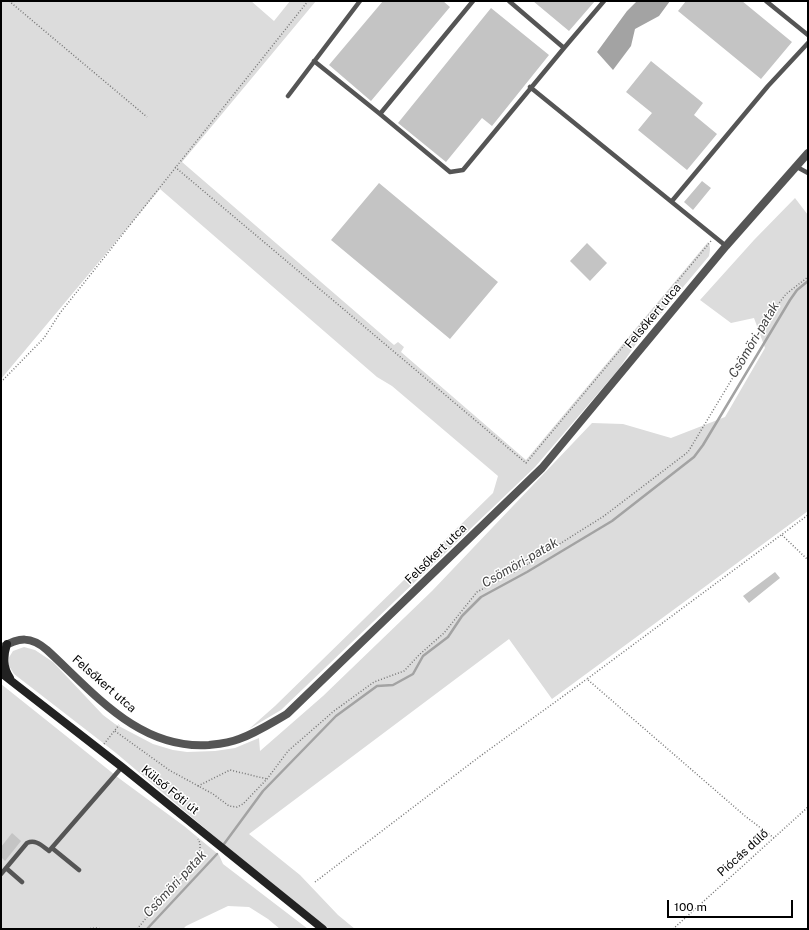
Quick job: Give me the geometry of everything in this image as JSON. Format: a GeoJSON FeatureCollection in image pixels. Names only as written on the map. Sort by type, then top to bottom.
{"type":"FeatureCollection","features":[{"type":"Feature","properties":{"kind":"main road"},"geometry":{"type":"LineString","coordinates":[[5,644],[4,664],[7,673],[5,677]]}},
{"type":"Feature","properties":{"kind":"main road","name":"Külső Fóti út"},"geometry":{"type":"LineString","coordinates":[[5,677],[122,767],[323,929]]}},
{"type":"Feature","properties":{"kind":"street","name":"Felsőkert utca"},"geometry":{"type":"LineString","coordinates":[[5,644],[19,639],[28,639],[42,645],[112,710],[132,725],[156,738],[174,743],[195,746],[237,740],[256,733],[287,714],[542,468],[726,246],[808,153]]}},
{"type":"Feature","properties":{"kind":"lane"},"geometry":{"type":"LineString","coordinates":[[288,96],[360,1]]}},
{"type":"Feature","properties":{"kind":"lane"},"geometry":{"type":"LineString","coordinates":[[380,114],[473,1]]}},
{"type":"Feature","properties":{"kind":"lane"},"geometry":{"type":"LineString","coordinates":[[509,1],[564,48]]}},
{"type":"Feature","properties":{"kind":"lane"},"geometry":{"type":"LineString","coordinates":[[314,61],[450,172],[464,170],[530,87],[604,1]]}},
{"type":"Feature","properties":{"kind":"lane"},"geometry":{"type":"LineString","coordinates":[[766,1],[808,35]]}},
{"type":"Feature","properties":{"kind":"lane"},"geometry":{"type":"LineString","coordinates":[[672,201],[768,86],[808,43]]}},
{"type":"Feature","properties":{"kind":"lane"},"geometry":{"type":"LineString","coordinates":[[530,87],[726,246]]}},
{"type":"Feature","properties":{"kind":"lane"},"geometry":{"type":"LineString","coordinates":[[797,167],[808,173]]}},
{"type":"Feature","properties":{"kind":"lane"},"geometry":{"type":"LineString","coordinates":[[1,874],[27,843],[31,841],[38,843],[49,852],[122,767]]}},
{"type":"Feature","properties":{"kind":"lane"},"geometry":{"type":"LineString","coordinates":[[52,848],[80,870]]}},
{"type":"Feature","properties":{"kind":"lane"},"geometry":{"type":"LineString","coordinates":[[6,868],[22,882]]}},
{"type":"Feature","properties":{"kind":"path"},"geometry":{"type":"LineString","coordinates":[[9,1],[147,117]]}},
{"type":"Feature","properties":{"kind":"path"},"geometry":{"type":"LineString","coordinates":[[1,382],[44,338],[60,313],[308,1]]}},
{"type":"Feature","properties":{"kind":"path"},"geometry":{"type":"LineString","coordinates":[[175,167],[526,463],[714,237]]}},
{"type":"Feature","properties":{"kind":"path"},"geometry":{"type":"LineString","coordinates":[[115,731],[169,770],[213,794],[229,806],[236,807],[243,804],[267,779],[288,751],[334,711],[374,682],[404,671],[419,655],[444,634],[477,592],[523,567],[604,516],[688,452],[773,311],[786,294],[808,277]]}},
{"type":"Feature","properties":{"kind":"path"},"geometry":{"type":"LineString","coordinates":[[315,882],[479,757],[808,515]]}},
{"type":"Feature","properties":{"kind":"path"},"geometry":{"type":"LineString","coordinates":[[782,535],[808,560]]}},
{"type":"Feature","properties":{"kind":"path"},"geometry":{"type":"LineString","coordinates":[[587,679],[745,816],[774,838]]}},
{"type":"Feature","properties":{"kind":"path"},"geometry":{"type":"LineString","coordinates":[[100,750],[123,718]]}},
{"type":"Feature","properties":{"kind":"path"},"geometry":{"type":"LineString","coordinates":[[198,786],[230,770],[267,779]]}},
{"type":"Feature","properties":{"kind":"path","name":"Piócás dűlő"},"geometry":{"type":"LineString","coordinates":[[673,929],[808,807]]}},
{"type":"Feature","properties":{"kind":"path"},"geometry":{"type":"LineString","coordinates":[[137,929],[159,903],[185,877],[200,858],[200,843],[198,838]]}},
{"type":"Feature","properties":{"kind":"path"},"geometry":{"type":"LineString","coordinates":[[84,929],[101,929]]}},
{"type":"Feature","properties":{"kind":"shaded area"},"geometry":{"type":"Polygon","coordinates":[[[1,1],[251,1],[274,21],[290,1],[316,1],[182,162],[394,345],[398,342],[404,347],[401,352],[526,460],[708,242],[710,245],[709,256],[638,341],[618,370],[535,467],[281,710],[249,729],[275,706],[493,493],[498,476],[392,386],[377,377],[160,189],[1,379],[1,1]]]}},
{"type":"Feature","properties":{"kind":"shaded area"},"geometry":{"type":"Polygon","coordinates":[[[637,1],[670,1],[659,16],[635,29],[631,46],[613,70],[597,52],[627,11],[637,1]]]}},
{"type":"Feature","properties":{"kind":"shaded area"},"geometry":{"type":"Polygon","coordinates":[[[795,198],[808,215],[808,511],[552,699],[509,639],[249,834],[300,875],[338,915],[355,929],[329,929],[234,853],[116,753],[14,674],[9,666],[8,659],[13,651],[24,647],[35,650],[53,662],[103,715],[115,724],[153,744],[173,750],[187,752],[215,751],[235,748],[259,738],[260,751],[323,696],[432,591],[592,423],[623,424],[671,438],[725,417],[765,348],[754,318],[731,323],[700,300],[754,240],[795,198]]]}},
{"type":"Feature","properties":{"kind":"shaded area"},"geometry":{"type":"Polygon","coordinates":[[[1,684],[120,779],[184,826],[219,855],[223,864],[308,929],[280,929],[268,919],[249,907],[228,906],[186,926],[183,929],[1,929],[1,684]]]}},
{"type":"Feature","properties":{"kind":"building"},"geometry":{"type":"Polygon","coordinates":[[[383,1],[443,1],[450,7],[371,101],[329,65],[383,1]]]}},
{"type":"Feature","properties":{"kind":"building"},"geometry":{"type":"Polygon","coordinates":[[[533,1],[595,1],[569,31],[533,1]]]}},
{"type":"Feature","properties":{"kind":"building"},"geometry":{"type":"Polygon","coordinates":[[[686,1],[742,1],[792,42],[761,79],[678,11],[686,1]]]}},
{"type":"Feature","properties":{"kind":"building"},"geometry":{"type":"Polygon","coordinates":[[[491,8],[549,55],[492,126],[482,118],[446,162],[398,123],[491,8]]]}},
{"type":"Feature","properties":{"kind":"building"},"geometry":{"type":"Polygon","coordinates":[[[651,61],[703,103],[694,115],[717,134],[687,170],[638,130],[652,113],[626,92],[651,61]]]}},
{"type":"Feature","properties":{"kind":"building"},"geometry":{"type":"Polygon","coordinates":[[[702,181],[711,188],[693,210],[684,202],[702,181]]]}},
{"type":"Feature","properties":{"kind":"building"},"geometry":{"type":"Polygon","coordinates":[[[379,183],[498,282],[450,339],[331,240],[379,183]]]}},
{"type":"Feature","properties":{"kind":"building"},"geometry":{"type":"Polygon","coordinates":[[[587,243],[607,263],[590,281],[570,261],[587,243]]]}},
{"type":"Feature","properties":{"kind":"building"},"geometry":{"type":"Polygon","coordinates":[[[775,572],[780,578],[749,603],[743,596],[775,572]]]}},
{"type":"Feature","properties":{"kind":"building"},"geometry":{"type":"Polygon","coordinates":[[[12,833],[21,841],[5,861],[1,857],[1,847],[12,833]]]}},
{"type":"Feature","properties":{"kind":"waterway","name":"Csömöri-patak"},"geometry":{"type":"LineString","coordinates":[[224,844],[263,791],[336,716],[377,686],[393,685],[413,674],[423,656],[448,637],[462,616],[481,597],[527,572],[612,521],[694,457],[703,445],[790,300],[797,290],[808,281]]}},
{"type":"Feature","properties":{"kind":"waterway","name":"Csömöri-patak"},"geometry":{"type":"LineString","coordinates":[[147,929],[217,854]]}}]}
